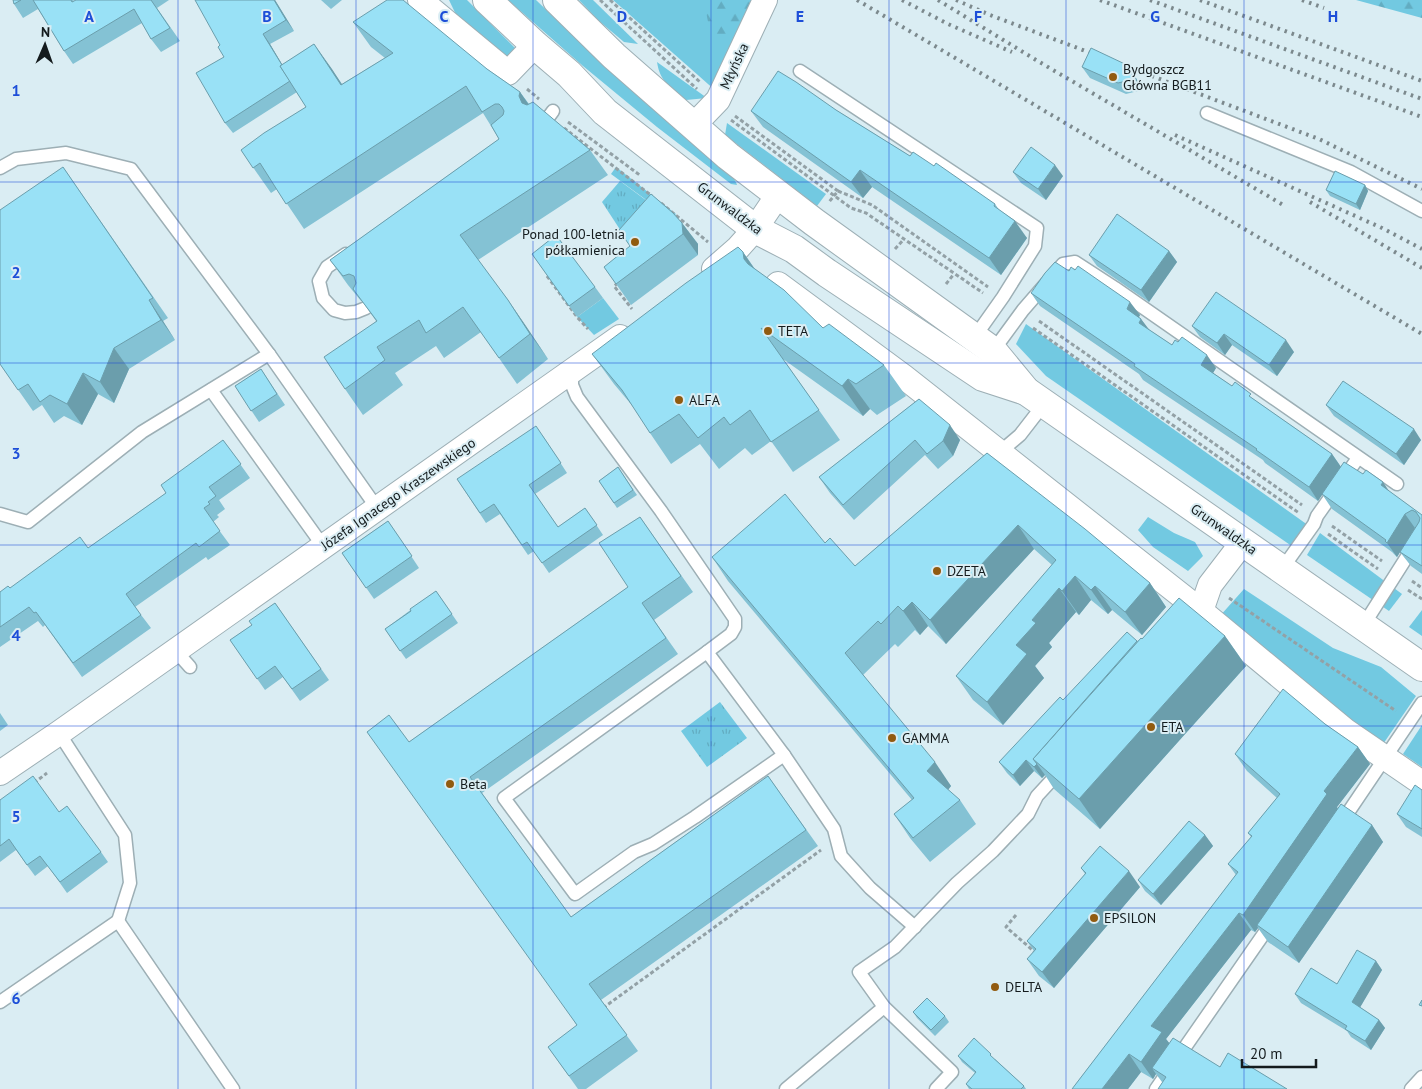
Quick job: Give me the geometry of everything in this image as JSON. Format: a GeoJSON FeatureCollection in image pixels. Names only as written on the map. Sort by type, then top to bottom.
{"type":"FeatureCollection","features":[{"type":"Feature","properties":{"kind":"main road","name":"Grunwaldzka"},"geometry":{"type":"LineString","coordinates":[[487,0],[569,74],[605,112],[755,229],[794,249],[983,377],[1035,398]]}},
{"type":"Feature","properties":{"kind":"main road","name":"Grunwaldzka"},"geometry":{"type":"LineString","coordinates":[[557,0],[614,56],[692,126],[778,195],[983,344],[1035,398],[1422,667]]}},
{"type":"Feature","properties":{"kind":"street"},"geometry":{"type":"LineString","coordinates":[[420,0],[508,73],[535,45]]}},
{"type":"Feature","properties":{"kind":"street","name":"Młyńska"},"geometry":{"type":"LineString","coordinates":[[692,126],[718,100],[765,0]]}},
{"type":"Feature","properties":{"kind":"street"},"geometry":{"type":"LineString","coordinates":[[699,280],[738,248],[755,229],[778,195]]}},
{"type":"Feature","properties":{"kind":"street"},"geometry":{"type":"LineString","coordinates":[[778,284],[904,377],[1000,452],[1197,616],[1346,731],[1422,782]]}},
{"type":"Feature","properties":{"kind":"street","name":"Józefa Ignacego Kraszewskiego"},"geometry":{"type":"LineString","coordinates":[[0,773],[60,733],[183,658],[323,546],[572,372],[634,318]]}},
{"type":"Feature","properties":{"kind":"street"},"geometry":{"type":"LineString","coordinates":[[1197,616],[1210,585],[1243,542]]}},
{"type":"Feature","properties":{"kind":"lane"},"geometry":{"type":"LineString","coordinates":[[800,71],[1037,228],[1035,246],[1003,297],[983,344]]}},
{"type":"Feature","properties":{"kind":"lane"},"geometry":{"type":"LineString","coordinates":[[1208,113],[1351,172],[1422,211]]}},
{"type":"Feature","properties":{"kind":"lane"},"geometry":{"type":"LineString","coordinates":[[0,168],[16,160],[66,153],[131,169],[269,354],[378,508]]}},
{"type":"Feature","properties":{"kind":"lane"},"geometry":{"type":"LineString","coordinates":[[360,244],[327,267],[320,281],[323,298],[334,310],[345,313],[356,312],[366,308]]}},
{"type":"Feature","properties":{"kind":"lane"},"geometry":{"type":"LineString","coordinates":[[983,344],[1024,310],[1063,264],[1075,262],[1397,484]]}},
{"type":"Feature","properties":{"kind":"lane"},"geometry":{"type":"LineString","coordinates":[[0,514],[28,522],[142,432],[269,354]]}},
{"type":"Feature","properties":{"kind":"lane"},"geometry":{"type":"LineString","coordinates":[[572,372],[572,385],[576,397],[661,511],[734,619],[736,627],[731,634],[707,652],[504,798],[574,894],[634,852],[653,844],[695,818],[784,755]]}},
{"type":"Feature","properties":{"kind":"lane"},"geometry":{"type":"LineString","coordinates":[[211,390],[323,546]]}},
{"type":"Feature","properties":{"kind":"lane"},"geometry":{"type":"LineString","coordinates":[[1000,452],[1020,436],[1035,398]]}},
{"type":"Feature","properties":{"kind":"lane"},"geometry":{"type":"LineString","coordinates":[[1282,569],[1358,458]]}},
{"type":"Feature","properties":{"kind":"lane"},"geometry":{"type":"LineString","coordinates":[[1363,626],[1422,532]]}},
{"type":"Feature","properties":{"kind":"lane"},"geometry":{"type":"LineString","coordinates":[[707,652],[784,755],[834,829],[841,856],[870,888],[915,927]]}},
{"type":"Feature","properties":{"kind":"lane"},"geometry":{"type":"LineString","coordinates":[[1335,832],[1422,703]]}},
{"type":"Feature","properties":{"kind":"lane"},"geometry":{"type":"LineString","coordinates":[[0,1002],[118,921],[130,883],[125,835],[60,733]]}},
{"type":"Feature","properties":{"kind":"lane"},"geometry":{"type":"LineString","coordinates":[[936,1089],[952,1072],[884,1007],[859,972],[895,947],[957,883],[993,851],[1028,814],[1038,796],[1070,760]]}},
{"type":"Feature","properties":{"kind":"lane"},"geometry":{"type":"LineString","coordinates":[[1156,1089],[1278,914]]}},
{"type":"Feature","properties":{"kind":"lane"},"geometry":{"type":"LineString","coordinates":[[118,921],[233,1089]]}},
{"type":"Feature","properties":{"kind":"lane"},"geometry":{"type":"LineString","coordinates":[[786,1089],[884,1007]]}},
{"type":"Feature","properties":{"kind":"lane"},"geometry":{"type":"LineString","coordinates":[[1411,1089],[1422,1078]]}},
{"type":"Feature","properties":{"kind":"path"},"geometry":{"type":"LineString","coordinates":[[508,73],[549,117],[676,214],[714,247]]}},
{"type":"Feature","properties":{"kind":"path"},"geometry":{"type":"LineString","coordinates":[[838,191],[872,205],[1003,297]]}},
{"type":"Feature","properties":{"kind":"path"},"geometry":{"type":"LineString","coordinates":[[895,249],[904,239]]}},
{"type":"Feature","properties":{"kind":"path"},"geometry":{"type":"LineString","coordinates":[[945,285],[954,274]]}},
{"type":"Feature","properties":{"kind":"path"},"geometry":{"type":"LineString","coordinates":[[547,276],[577,317],[594,335]]}},
{"type":"Feature","properties":{"kind":"path"},"geometry":{"type":"LineString","coordinates":[[621,280],[614,286],[634,318]]}},
{"type":"Feature","properties":{"kind":"path"},"geometry":{"type":"LineString","coordinates":[[1024,310],[1422,588]]}},
{"type":"Feature","properties":{"kind":"path"},"geometry":{"type":"LineString","coordinates":[[602,1008],[823,848]]}},
{"type":"Feature","properties":{"kind":"path"},"geometry":{"type":"LineString","coordinates":[[1016,915],[1006,927],[1040,956]]}},
{"type":"Feature","properties":{"kind":"green space"},"geometry":{"type":"Polygon","coordinates":[[[449,0],[467,0],[515,48],[507,66],[461,25],[449,0]]]}},
{"type":"Feature","properties":{"kind":"green space"},"geometry":{"type":"Polygon","coordinates":[[[508,0],[536,0],[635,93],[726,170],[737,185],[731,184],[657,127],[583,66],[508,0]]]}},
{"type":"Feature","properties":{"kind":"green space"},"geometry":{"type":"Polygon","coordinates":[[[579,0],[593,0],[638,44],[624,42],[599,21],[579,0]]]}},
{"type":"Feature","properties":{"kind":"green space"},"geometry":{"type":"Polygon","coordinates":[[[613,0],[762,0],[725,99],[613,0]]]}},
{"type":"Feature","properties":{"kind":"green space"},"geometry":{"type":"Polygon","coordinates":[[[694,0],[757,0],[745,31],[727,47],[711,36],[706,12],[694,0]]]}},
{"type":"Feature","properties":{"kind":"green space"},"geometry":{"type":"Polygon","coordinates":[[[1356,0],[1422,0],[1422,18],[1356,0]]]}},
{"type":"Feature","properties":{"kind":"green space"},"geometry":{"type":"Polygon","coordinates":[[[657,62],[707,98],[686,100],[664,80],[658,69],[657,62]]]}},
{"type":"Feature","properties":{"kind":"green space"},"geometry":{"type":"Polygon","coordinates":[[[727,123],[826,194],[817,206],[725,135],[727,123]]]}},
{"type":"Feature","properties":{"kind":"green space"},"geometry":{"type":"Polygon","coordinates":[[[616,167],[676,214],[672,219],[611,174],[616,167]]]}},
{"type":"Feature","properties":{"kind":"green space"},"geometry":{"type":"Polygon","coordinates":[[[620,181],[666,215],[634,251],[602,202],[620,181]]]}},
{"type":"Feature","properties":{"kind":"green space"},"geometry":{"type":"Polygon","coordinates":[[[603,298],[619,319],[594,335],[577,317],[603,298]]]}},
{"type":"Feature","properties":{"kind":"green space"},"geometry":{"type":"Polygon","coordinates":[[[1026,324],[1312,528],[1296,549],[1046,376],[1016,344],[1026,324]]]}},
{"type":"Feature","properties":{"kind":"green space"},"geometry":{"type":"Polygon","coordinates":[[[1148,517],[1174,533],[1195,542],[1203,556],[1188,571],[1153,547],[1138,530],[1148,517]]]}},
{"type":"Feature","properties":{"kind":"green space"},"geometry":{"type":"Polygon","coordinates":[[[1320,533],[1402,594],[1389,611],[1307,555],[1320,533]]]}},
{"type":"Feature","properties":{"kind":"green space"},"geometry":{"type":"Polygon","coordinates":[[[1244,589],[1333,648],[1381,667],[1416,696],[1379,750],[1219,617],[1244,589]]]}},
{"type":"Feature","properties":{"kind":"green space"},"geometry":{"type":"Polygon","coordinates":[[[1422,610],[1422,636],[1409,627],[1422,610]]]}},
{"type":"Feature","properties":{"kind":"green space"},"geometry":{"type":"Polygon","coordinates":[[[720,702],[747,738],[707,767],[681,731],[720,702]]]}},
{"type":"Feature","properties":{"kind":"green space"},"geometry":{"type":"Polygon","coordinates":[[[1422,725],[1422,767],[1403,754],[1422,725]]]}},
{"type":"Feature","properties":{"kind":"building"},"geometry":{"type":"Polygon","coordinates":[[[13,0],[21,0],[14,4],[13,0]]]}},
{"type":"Feature","properties":{"kind":"building"},"geometry":{"type":"Polygon","coordinates":[[[33,0],[71,0],[72,2],[76,0],[151,0],[170,28],[151,39],[134,9],[64,51],[33,0]]]}},
{"type":"Feature","properties":{"kind":"building"},"geometry":{"type":"Polygon","coordinates":[[[195,0],[274,0],[286,20],[263,34],[290,81],[225,123],[196,73],[224,57],[218,47],[220,45],[195,0]]]}},
{"type":"Feature","properties":{"kind":"building"},"geometry":{"type":"Polygon","coordinates":[[[387,0],[403,0],[487,69],[520,92],[519,96],[522,103],[527,105],[533,102],[590,150],[460,235],[508,300],[530,334],[499,358],[463,307],[426,333],[419,320],[377,347],[385,360],[345,389],[324,357],[377,321],[353,289],[356,283],[354,276],[349,274],[343,276],[330,260],[499,139],[491,125],[503,115],[504,111],[499,104],[495,104],[482,112],[466,86],[286,204],[260,163],[253,168],[241,150],[306,107],[280,66],[314,44],[341,85],[393,53],[353,22],[387,0]]]}},
{"type":"Feature","properties":{"kind":"building"},"geometry":{"type":"Polygon","coordinates":[[[1091,48],[1127,65],[1134,79],[1118,83],[1082,67],[1091,48]]]}},
{"type":"Feature","properties":{"kind":"building"},"geometry":{"type":"Polygon","coordinates":[[[778,71],[910,156],[913,152],[934,166],[936,163],[995,204],[994,206],[1015,221],[989,258],[860,170],[851,182],[751,111],[778,71]]]}},
{"type":"Feature","properties":{"kind":"building"},"geometry":{"type":"Polygon","coordinates":[[[1031,147],[1055,165],[1038,189],[1013,172],[1031,147]]]}},
{"type":"Feature","properties":{"kind":"building"},"geometry":{"type":"Polygon","coordinates":[[[63,167],[153,298],[149,300],[161,320],[114,348],[100,382],[83,373],[67,404],[50,395],[40,402],[28,384],[18,390],[0,364],[0,210],[63,167]]]}},
{"type":"Feature","properties":{"kind":"building"},"geometry":{"type":"Polygon","coordinates":[[[1335,171],[1365,185],[1356,204],[1326,190],[1335,171]]]}},
{"type":"Feature","properties":{"kind":"building"},"geometry":{"type":"Polygon","coordinates":[[[651,194],[682,223],[683,234],[616,284],[604,267],[630,246],[619,230],[651,194]]]}},
{"type":"Feature","properties":{"kind":"building"},"geometry":{"type":"Polygon","coordinates":[[[1117,214],[1169,251],[1141,290],[1089,255],[1117,214]]]}},
{"type":"Feature","properties":{"kind":"building"},"geometry":{"type":"Polygon","coordinates":[[[556,235],[595,287],[569,306],[532,254],[556,235]]]}},
{"type":"Feature","properties":{"kind":"building"},"geometry":{"type":"Polygon","coordinates":[[[738,247],[743,252],[744,259],[748,264],[784,290],[823,328],[829,324],[884,365],[856,384],[848,379],[842,386],[761,328],[819,410],[771,442],[750,410],[730,425],[724,417],[698,438],[679,414],[650,433],[622,390],[592,354],[686,283],[738,247]]]}},
{"type":"Feature","properties":{"kind":"building"},"geometry":{"type":"Polygon","coordinates":[[[1055,262],[1069,271],[1071,267],[1075,270],[1078,266],[1130,302],[1127,309],[1141,319],[1139,323],[1172,345],[1175,340],[1178,342],[1182,337],[1207,355],[1201,365],[1232,386],[1235,382],[1251,394],[1249,396],[1332,454],[1309,487],[1031,293],[1055,262]]]}},
{"type":"Feature","properties":{"kind":"building"},"geometry":{"type":"Polygon","coordinates":[[[1216,292],[1286,340],[1269,365],[1224,334],[1217,343],[1192,326],[1216,292]]]}},
{"type":"Feature","properties":{"kind":"building"},"geometry":{"type":"Polygon","coordinates":[[[261,369],[277,394],[251,411],[235,386],[261,369]]]}},
{"type":"Feature","properties":{"kind":"building"},"geometry":{"type":"Polygon","coordinates":[[[1343,381],[1414,429],[1396,454],[1326,405],[1343,381]]]}},
{"type":"Feature","properties":{"kind":"building"},"geometry":{"type":"Polygon","coordinates":[[[919,399],[950,425],[943,441],[927,454],[915,440],[843,505],[819,477],[919,399]]]}},
{"type":"Feature","properties":{"kind":"building"},"geometry":{"type":"Polygon","coordinates":[[[536,426],[561,463],[529,485],[558,527],[585,508],[597,525],[542,563],[527,542],[522,545],[494,504],[480,513],[457,479],[536,426]]]}},
{"type":"Feature","properties":{"kind":"building"},"geometry":{"type":"Polygon","coordinates":[[[223,440],[241,464],[209,487],[216,496],[204,508],[220,531],[199,547],[196,543],[126,594],[141,615],[73,663],[36,612],[34,613],[29,607],[0,627],[0,592],[8,586],[10,588],[80,537],[88,548],[166,493],[161,485],[223,440]]]}},
{"type":"Feature","properties":{"kind":"building"},"geometry":{"type":"Polygon","coordinates":[[[987,453],[1085,529],[1150,583],[1125,612],[1095,586],[1091,590],[1075,576],[1062,591],[1059,588],[1032,620],[1036,623],[1016,645],[1027,654],[987,702],[956,676],[1056,560],[1018,525],[930,620],[912,602],[903,611],[898,606],[881,624],[878,621],[845,653],[935,762],[927,771],[960,800],[913,838],[894,814],[914,798],[712,557],[785,494],[825,543],[830,538],[855,566],[987,453]]]}},
{"type":"Feature","properties":{"kind":"building"},"geometry":{"type":"Polygon","coordinates":[[[1344,462],[1363,474],[1366,470],[1383,482],[1381,485],[1422,515],[1422,566],[1400,552],[1419,522],[1420,518],[1416,512],[1412,510],[1405,514],[1387,543],[1386,540],[1322,494],[1344,462]]]}},
{"type":"Feature","properties":{"kind":"building"},"geometry":{"type":"Polygon","coordinates":[[[618,467],[633,490],[614,503],[599,481],[618,467]]]}},
{"type":"Feature","properties":{"kind":"building","name":"Beta"},"geometry":{"type":"Polygon","coordinates":[[[640,517],[681,576],[642,603],[666,638],[470,777],[571,917],[768,776],[806,830],[589,984],[627,1035],[569,1076],[548,1047],[577,1025],[367,732],[389,715],[409,742],[628,587],[599,543],[640,517]]]}},
{"type":"Feature","properties":{"kind":"building"},"geometry":{"type":"Polygon","coordinates":[[[388,521],[412,556],[366,588],[342,553],[388,521]]]}},
{"type":"Feature","properties":{"kind":"building"},"geometry":{"type":"Polygon","coordinates":[[[436,591],[452,614],[400,651],[385,629],[436,591]]]}},
{"type":"Feature","properties":{"kind":"building"},"geometry":{"type":"Polygon","coordinates":[[[1179,598],[1225,636],[1079,799],[1033,759],[1179,598]]]}},
{"type":"Feature","properties":{"kind":"building"},"geometry":{"type":"Polygon","coordinates":[[[275,603],[321,669],[292,689],[275,666],[257,679],[230,640],[252,625],[249,621],[275,603]]]}},
{"type":"Feature","properties":{"kind":"building"},"geometry":{"type":"Polygon","coordinates":[[[1127,632],[1137,641],[1033,759],[1037,764],[1034,767],[1026,760],[1013,775],[999,762],[1060,697],[1063,700],[1127,632]]]}},
{"type":"Feature","properties":{"kind":"building"},"geometry":{"type":"Polygon","coordinates":[[[1283,689],[1325,724],[1358,747],[1324,791],[1327,794],[1243,915],[1239,913],[1151,1026],[1162,1032],[1141,1062],[1129,1054],[1102,1089],[1072,1089],[1238,872],[1228,864],[1252,836],[1248,833],[1280,794],[1235,754],[1283,689]]]}},
{"type":"Feature","properties":{"kind":"building"},"geometry":{"type":"Polygon","coordinates":[[[33,776],[59,812],[67,806],[101,852],[60,882],[40,856],[27,865],[9,839],[0,846],[0,800],[33,776]]]}},
{"type":"Feature","properties":{"kind":"building"},"geometry":{"type":"Polygon","coordinates":[[[1415,785],[1422,790],[1422,829],[1397,814],[1415,785]]]}},
{"type":"Feature","properties":{"kind":"building"},"geometry":{"type":"Polygon","coordinates":[[[1341,804],[1372,825],[1288,947],[1257,925],[1341,804]]]}},
{"type":"Feature","properties":{"kind":"building"},"geometry":{"type":"Polygon","coordinates":[[[1189,821],[1205,835],[1153,894],[1138,880],[1189,821]]]}},
{"type":"Feature","properties":{"kind":"building"},"geometry":{"type":"Polygon","coordinates":[[[1100,846],[1129,871],[1042,972],[1027,959],[1036,949],[1027,941],[1086,873],[1081,868],[1100,846]]]}},
{"type":"Feature","properties":{"kind":"building"},"geometry":{"type":"Polygon","coordinates":[[[1357,950],[1376,961],[1352,1002],[1379,1020],[1365,1041],[1345,1029],[1347,1026],[1295,994],[1311,968],[1337,984],[1357,950]]]}},
{"type":"Feature","properties":{"kind":"building"},"geometry":{"type":"Polygon","coordinates":[[[927,998],[945,1016],[931,1030],[913,1012],[927,998]]]}},
{"type":"Feature","properties":{"kind":"building"},"geometry":{"type":"Polygon","coordinates":[[[974,1038],[1024,1086],[1021,1089],[972,1089],[966,1084],[976,1072],[958,1056],[974,1038]]]}},
{"type":"Feature","properties":{"kind":"building"},"geometry":{"type":"Polygon","coordinates":[[[1173,1038],[1220,1067],[1228,1053],[1287,1089],[1158,1089],[1166,1077],[1152,1068],[1173,1038]]]}},
{"type":"Feature","properties":{"kind":"railway"},"geometry":{"type":"LineString","coordinates":[[857,0],[1422,334]]}},
{"type":"Feature","properties":{"kind":"railway"},"geometry":{"type":"LineString","coordinates":[[902,0],[948,24],[1012,52]]}},
{"type":"Feature","properties":{"kind":"railway"},"geometry":{"type":"LineString","coordinates":[[938,0],[1036,60],[1285,206]]}},
{"type":"Feature","properties":{"kind":"railway"},"geometry":{"type":"LineString","coordinates":[[956,0],[990,15],[1319,139],[1422,189]]}},
{"type":"Feature","properties":{"kind":"railway"},"geometry":{"type":"LineString","coordinates":[[1100,0],[1422,117]]}},
{"type":"Feature","properties":{"kind":"railway"},"geometry":{"type":"LineString","coordinates":[[1150,0],[1422,99]]}},
{"type":"Feature","properties":{"kind":"railway"},"geometry":{"type":"LineString","coordinates":[[1200,0],[1422,81]]}},
{"type":"Feature","properties":{"kind":"railway"},"geometry":{"type":"LineString","coordinates":[[1302,0],[1324,8]]}},
{"type":"Feature","properties":{"kind":"railway"},"geometry":{"type":"LineString","coordinates":[[1175,135],[1382,228],[1422,249]]}},
{"type":"Feature","properties":{"kind":"railway"},"geometry":{"type":"LineString","coordinates":[[1310,202],[1422,268]]}},
{"type":"Feature","properties":{"kind":"place","name":"Bydgoszcz Główna BGB11"},"geometry":{"type":"Point","coordinates":[1113,77]}},
{"type":"Feature","properties":{"kind":"place","name":"Ponad 100-letnia półkamienica"},"geometry":{"type":"Point","coordinates":[635,242]}},
{"type":"Feature","properties":{"kind":"place","name":"TETA"},"geometry":{"type":"Point","coordinates":[768,331]}},
{"type":"Feature","properties":{"kind":"place","name":"ALFA"},"geometry":{"type":"Point","coordinates":[679,400]}},
{"type":"Feature","properties":{"kind":"place","name":"DZETA"},"geometry":{"type":"Point","coordinates":[937,571]}},
{"type":"Feature","properties":{"kind":"place","name":"ETA"},"geometry":{"type":"Point","coordinates":[1151,727]}},
{"type":"Feature","properties":{"kind":"place","name":"GAMMA"},"geometry":{"type":"Point","coordinates":[892,738]}},
{"type":"Feature","properties":{"kind":"place","name":"Beta"},"geometry":{"type":"Point","coordinates":[450,784]}},
{"type":"Feature","properties":{"kind":"place","name":"EPSILON"},"geometry":{"type":"Point","coordinates":[1094,918]}},
{"type":"Feature","properties":{"kind":"place","name":"DELTA"},"geometry":{"type":"Point","coordinates":[995,987]}}]}
